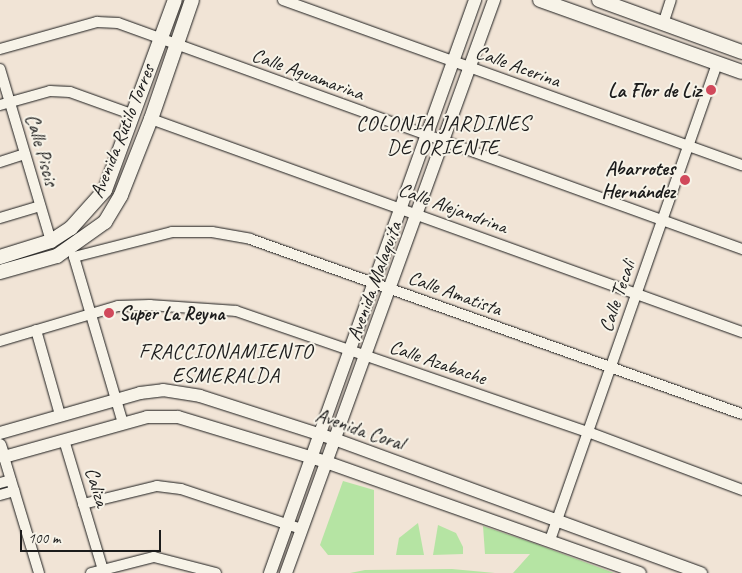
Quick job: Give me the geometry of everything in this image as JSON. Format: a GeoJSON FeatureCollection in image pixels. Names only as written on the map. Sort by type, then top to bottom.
{"type":"FeatureCollection","features":[{"type":"Feature","properties":{"kind":"main road","name":"Avenida Rutilo Torres"},"geometry":{"type":"LineString","coordinates":[[0,257],[51,241],[88,213],[106,190],[175,0]]}},
{"type":"Feature","properties":{"kind":"main road","name":"Avenida Rutilo Torres"},"geometry":{"type":"LineString","coordinates":[[0,272],[71,254],[104,222],[121,195],[151,119],[192,0]]}},
{"type":"Feature","properties":{"kind":"main road"},"geometry":{"type":"LineString","coordinates":[[540,0],[742,72]]}},
{"type":"Feature","properties":{"kind":"main road"},"geometry":{"type":"LineString","coordinates":[[599,0],[742,52]]}},
{"type":"Feature","properties":{"kind":"street","name":"Calle Acerina"},"geometry":{"type":"LineString","coordinates":[[282,0],[742,164]]}},
{"type":"Feature","properties":{"kind":"street","name":"Avenida Malaquita"},"geometry":{"type":"LineString","coordinates":[[270,573],[476,0]]}},
{"type":"Feature","properties":{"kind":"street","name":"Avenida Malaquita"},"geometry":{"type":"LineString","coordinates":[[286,573],[334,439],[367,355],[494,0]]}},
{"type":"Feature","properties":{"kind":"street"},"geometry":{"type":"LineString","coordinates":[[663,24],[671,0]]}},
{"type":"Feature","properties":{"kind":"street","name":"Calle Aguamarina"},"geometry":{"type":"LineString","coordinates":[[0,49],[97,22],[118,23],[177,46],[742,249]]}},
{"type":"Feature","properties":{"kind":"street","name":"Calle Tecali"},"geometry":{"type":"LineString","coordinates":[[550,540],[717,64]]}},
{"type":"Feature","properties":{"kind":"street","name":"Calle Piscis"},"geometry":{"type":"LineString","coordinates":[[0,69],[5,104],[25,154],[51,241]]}},
{"type":"Feature","properties":{"kind":"street"},"geometry":{"type":"LineString","coordinates":[[5,104],[50,91],[70,92],[134,115]]}},
{"type":"Feature","properties":{"kind":"street","name":"Calle Alejandrina"},"geometry":{"type":"LineString","coordinates":[[151,119],[401,207],[742,332]]}},
{"type":"Feature","properties":{"kind":"street"},"geometry":{"type":"LineString","coordinates":[[0,162],[25,154]]}},
{"type":"Feature","properties":{"kind":"street"},"geometry":{"type":"LineString","coordinates":[[0,218],[40,206]]}},
{"type":"Feature","properties":{"kind":"street","name":"Calle Amatista"},"geometry":{"type":"LineString","coordinates":[[71,254],[172,232],[212,232],[250,240],[374,282],[742,414]]}},
{"type":"Feature","properties":{"kind":"street"},"geometry":{"type":"LineString","coordinates":[[71,254],[123,423]]}},
{"type":"Feature","properties":{"kind":"street","name":"Calle Azabache"},"geometry":{"type":"LineString","coordinates":[[0,341],[118,306],[150,305],[236,311],[588,432],[742,490]]}},
{"type":"Feature","properties":{"kind":"street"},"geometry":{"type":"LineString","coordinates":[[36,330],[60,415]]}},
{"type":"Feature","properties":{"kind":"street","name":"Avenida Coral"},"geometry":{"type":"LineString","coordinates":[[0,433],[116,399],[163,390],[200,396],[320,434],[701,573]]}},
{"type":"Feature","properties":{"kind":"street"},"geometry":{"type":"LineString","coordinates":[[39,573],[2,451],[64,440],[147,418],[178,417],[326,462],[640,573]]}},
{"type":"Feature","properties":{"kind":"street","name":"Caliza"},"geometry":{"type":"LineString","coordinates":[[64,440],[104,571]]}},
{"type":"Feature","properties":{"kind":"street"},"geometry":{"type":"LineString","coordinates":[[423,495],[429,473]]}},
{"type":"Feature","properties":{"kind":"street"},"geometry":{"type":"LineString","coordinates":[[0,484],[11,480]]}},
{"type":"Feature","properties":{"kind":"street"},"geometry":{"type":"LineString","coordinates":[[83,504],[157,486],[181,489],[301,528]]}},
{"type":"Feature","properties":{"kind":"street"},"geometry":{"type":"LineString","coordinates":[[0,495],[14,492]]}},
{"type":"Feature","properties":{"kind":"street"},"geometry":{"type":"LineString","coordinates":[[92,573],[154,557],[216,573]]}},
{"type":"Feature","properties":{"kind":"green space"},"geometry":{"type":"Polygon","coordinates":[[[343,481],[374,490],[374,555],[328,555],[320,545],[343,481]]]}},
{"type":"Feature","properties":{"kind":"green space"},"geometry":{"type":"Polygon","coordinates":[[[418,523],[424,555],[396,555],[399,538],[418,523]]]}},
{"type":"Feature","properties":{"kind":"green space"},"geometry":{"type":"Polygon","coordinates":[[[438,525],[456,533],[463,547],[463,554],[433,555],[438,525]]]}},
{"type":"Feature","properties":{"kind":"green space"},"geometry":{"type":"Polygon","coordinates":[[[483,526],[614,573],[513,573],[530,554],[485,554],[483,526]]]}},
{"type":"Feature","properties":{"kind":"green space"},"geometry":{"type":"Polygon","coordinates":[[[452,569],[495,573],[350,573],[365,570],[452,569]]]}},
{"type":"Feature","properties":{"kind":"place","name":"La Flor de Liz"},"geometry":{"type":"Point","coordinates":[711,90]}},
{"type":"Feature","properties":{"kind":"place","name":"Abarrotes Hernández"},"geometry":{"type":"Point","coordinates":[685,180]}},
{"type":"Feature","properties":{"kind":"place","name":"Super La Reyna"},"geometry":{"type":"Point","coordinates":[109,313]}},
{"type":"Feature","properties":{"kind":"district","name":"COLONIA JARDINES DE ORIENTE"},"geometry":{"type":"Point","coordinates":[443,135]}},
{"type":"Feature","properties":{"kind":"district","name":"FRACCIONAMIENTO ESMERALDA"},"geometry":{"type":"Point","coordinates":[226,363]}}]}
